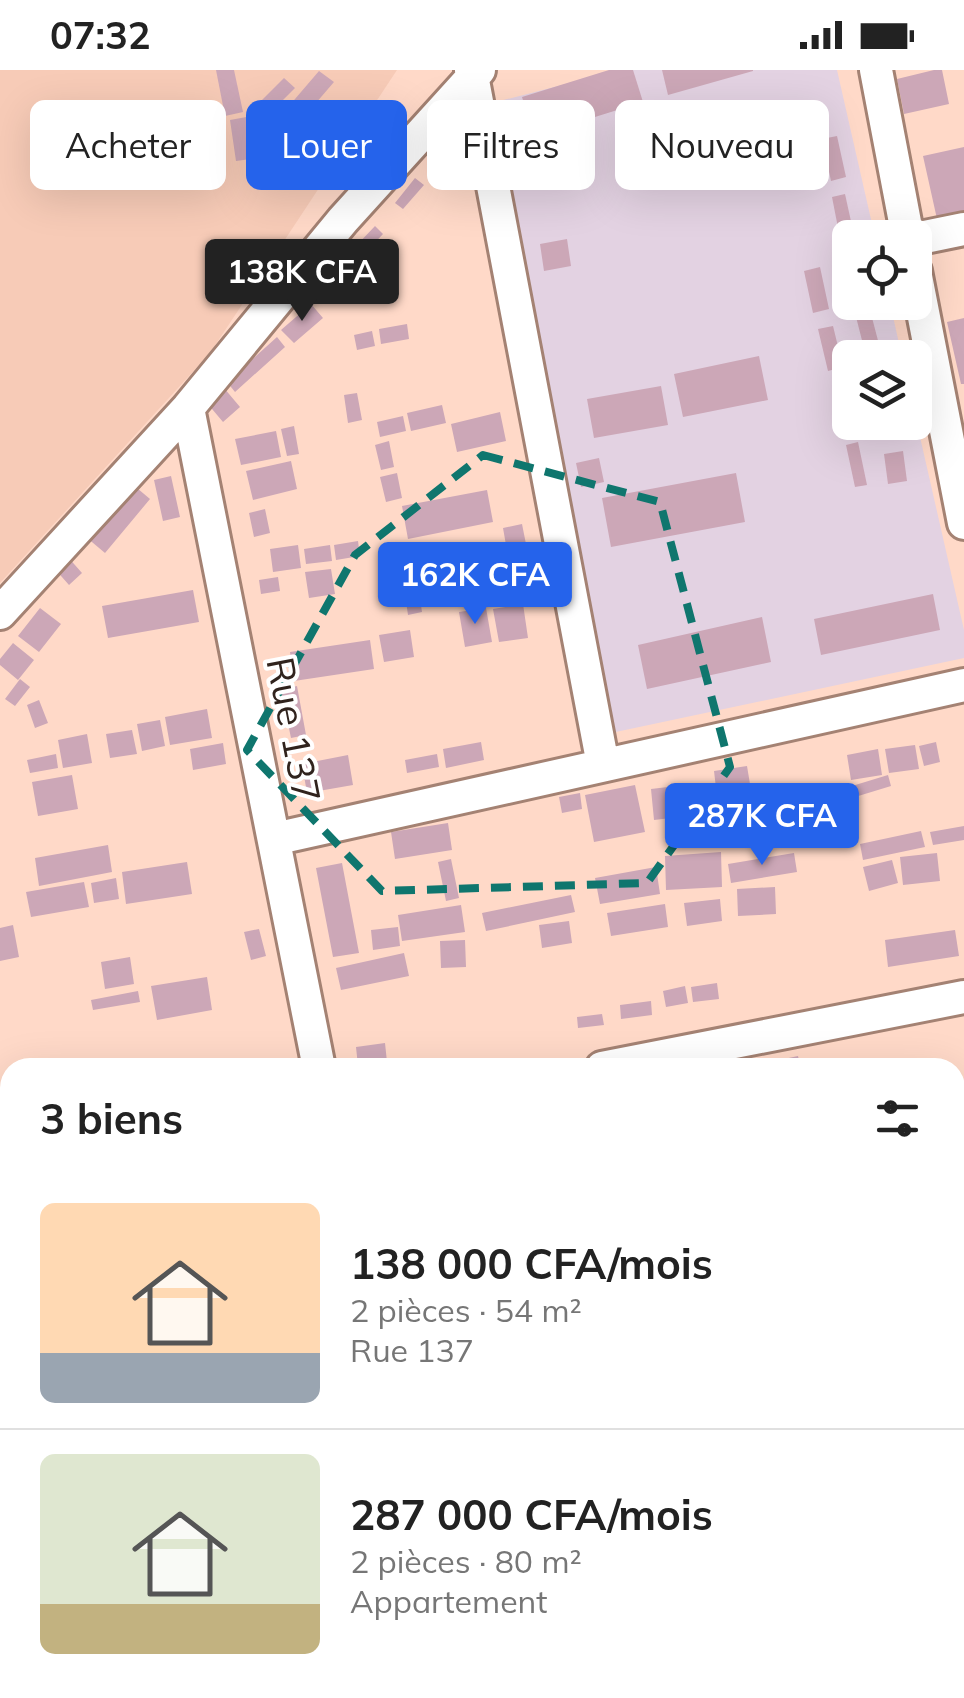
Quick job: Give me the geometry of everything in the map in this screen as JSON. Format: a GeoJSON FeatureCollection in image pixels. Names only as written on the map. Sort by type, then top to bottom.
{"type":"FeatureCollection","features":[{"type":"Feature","properties":{"kind":"street"},"geometry":{"type":"LineString","coordinates":[[876,70],[908,220]]}},
{"type":"Feature","properties":{"kind":"street"},"geometry":{"type":"LineString","coordinates":[[0,612],[188,408],[343,220],[474,72]]}},
{"type":"Feature","properties":{"kind":"street"},"geometry":{"type":"LineString","coordinates":[[474,72],[603,765]]}},
{"type":"Feature","properties":{"kind":"street"},"geometry":{"type":"LineString","coordinates":[[932,235],[964,229]]}},
{"type":"Feature","properties":{"kind":"street"},"geometry":{"type":"LineString","coordinates":[[925,320],[964,523]]}},
{"type":"Feature","properties":{"kind":"street","name":"Rue 137"},"geometry":{"type":"LineString","coordinates":[[188,408],[317,1058]]}},
{"type":"Feature","properties":{"kind":"street"},"geometry":{"type":"LineString","coordinates":[[274,838],[964,685]]}},
{"type":"Feature","properties":{"kind":"street"},"geometry":{"type":"LineString","coordinates":[[680,1058],[964,997]]}},
{"type":"Feature","properties":{"kind":"highlighted area"},"geometry":{"type":"Polygon","coordinates":[[[483,455],[660,502],[730,767],[647,883],[382,891],[247,750],[355,555],[483,455]]]}},
{"type":"Feature","properties":{"kind":"shaded area"},"geometry":{"type":"Polygon","coordinates":[[[0,70],[397,70],[377,100],[246,100],[246,190],[318,190],[210,353],[0,583],[0,70]]]}},
{"type":"Feature","properties":{"kind":"shaded area"},"geometry":{"type":"Polygon","coordinates":[[[620,70],[837,70],[871,220],[832,220],[832,320],[894,320],[898,340],[832,340],[832,440],[921,440],[964,630],[964,658],[611,733],[508,190],[595,190],[595,100],[504,100],[620,70]]]}},
{"type":"Feature","properties":{"kind":"building"},"geometry":{"type":"Polygon","coordinates":[[[216,70],[234,70],[243,112],[226,116],[226,100],[222,100],[216,70]]]}},
{"type":"Feature","properties":{"kind":"building"},"geometry":{"type":"Polygon","coordinates":[[[609,70],[633,70],[642,100],[615,100],[615,111],[595,117],[595,100],[522,97],[609,70]]]}},
{"type":"Feature","properties":{"kind":"building"},"geometry":{"type":"Polygon","coordinates":[[[662,70],[753,70],[753,71],[668,95],[662,70]]]}},
{"type":"Feature","properties":{"kind":"building"},"geometry":{"type":"Polygon","coordinates":[[[942,70],[949,104],[904,114],[897,79],[942,70]]]}},
{"type":"Feature","properties":{"kind":"building"},"geometry":{"type":"Polygon","coordinates":[[[319,71],[334,82],[319,100],[294,100],[319,71]]]}},
{"type":"Feature","properties":{"kind":"building"},"geometry":{"type":"Polygon","coordinates":[[[284,78],[295,88],[283,100],[262,100],[284,78]]]}},
{"type":"Feature","properties":{"kind":"building"},"geometry":{"type":"Polygon","coordinates":[[[246,117],[246,160],[236,161],[230,120],[246,117]]]}},
{"type":"Feature","properties":{"kind":"building"},"geometry":{"type":"Polygon","coordinates":[[[837,136],[846,177],[831,181],[829,172],[829,138],[837,136]]]}},
{"type":"Feature","properties":{"kind":"building"},"geometry":{"type":"Polygon","coordinates":[[[964,147],[964,213],[937,219],[923,156],[964,147]]]}},
{"type":"Feature","properties":{"kind":"building"},"geometry":{"type":"Polygon","coordinates":[[[415,178],[424,185],[403,209],[395,203],[415,178]]]}},
{"type":"Feature","properties":{"kind":"building"},"geometry":{"type":"Polygon","coordinates":[[[845,194],[851,220],[836,220],[832,197],[845,194]]]}},
{"type":"Feature","properties":{"kind":"building"},"geometry":{"type":"Polygon","coordinates":[[[375,226],[383,234],[364,254],[356,246],[375,226]]]}},
{"type":"Feature","properties":{"kind":"building"},"geometry":{"type":"Polygon","coordinates":[[[567,239],[571,266],[544,271],[540,244],[567,239]]]}},
{"type":"Feature","properties":{"kind":"building"},"geometry":{"type":"Polygon","coordinates":[[[347,245],[360,261],[344,274],[331,258],[347,245]]]}},
{"type":"Feature","properties":{"kind":"building"},"geometry":{"type":"Polygon","coordinates":[[[820,267],[829,309],[813,313],[804,271],[820,267]]]}},
{"type":"Feature","properties":{"kind":"building"},"geometry":{"type":"Polygon","coordinates":[[[311,304],[323,318],[294,343],[281,330],[311,304]]]}},
{"type":"Feature","properties":{"kind":"building"},"geometry":{"type":"Polygon","coordinates":[[[964,318],[964,384],[961,384],[947,322],[964,318]]]}},
{"type":"Feature","properties":{"kind":"building"},"geometry":{"type":"Polygon","coordinates":[[[857,320],[873,320],[878,340],[862,340],[857,320]]]}},
{"type":"Feature","properties":{"kind":"building"},"geometry":{"type":"Polygon","coordinates":[[[407,324],[409,339],[381,344],[379,329],[407,324]]]}},
{"type":"Feature","properties":{"kind":"building"},"geometry":{"type":"Polygon","coordinates":[[[833,326],[836,340],[832,340],[832,370],[828,371],[818,329],[833,326]]]}},
{"type":"Feature","properties":{"kind":"building"},"geometry":{"type":"Polygon","coordinates":[[[372,331],[375,346],[357,350],[354,335],[372,331]]]}},
{"type":"Feature","properties":{"kind":"building"},"geometry":{"type":"Polygon","coordinates":[[[277,337],[285,347],[235,392],[227,382],[277,337]]]}},
{"type":"Feature","properties":{"kind":"building"},"geometry":{"type":"Polygon","coordinates":[[[759,356],[768,400],[683,417],[674,374],[759,356]]]}},
{"type":"Feature","properties":{"kind":"building"},"geometry":{"type":"Polygon","coordinates":[[[661,386],[668,425],[594,438],[587,399],[661,386]]]}},
{"type":"Feature","properties":{"kind":"building"},"geometry":{"type":"Polygon","coordinates":[[[224,388],[240,407],[223,422],[207,403],[224,388]]]}},
{"type":"Feature","properties":{"kind":"building"},"geometry":{"type":"Polygon","coordinates":[[[357,393],[362,420],[348,423],[344,395],[357,393]]]}},
{"type":"Feature","properties":{"kind":"building"},"geometry":{"type":"Polygon","coordinates":[[[442,405],[446,423],[411,431],[407,413],[442,405]]]}},
{"type":"Feature","properties":{"kind":"building"},"geometry":{"type":"Polygon","coordinates":[[[500,412],[506,441],[457,452],[451,424],[500,412]]]}},
{"type":"Feature","properties":{"kind":"building"},"geometry":{"type":"Polygon","coordinates":[[[403,416],[406,431],[380,437],[377,422],[403,416]]]}},
{"type":"Feature","properties":{"kind":"building"},"geometry":{"type":"Polygon","coordinates":[[[294,426],[299,454],[287,456],[281,429],[294,426]]]}},
{"type":"Feature","properties":{"kind":"building"},"geometry":{"type":"Polygon","coordinates":[[[276,431],[281,457],[241,465],[235,439],[276,431]]]}},
{"type":"Feature","properties":{"kind":"building"},"geometry":{"type":"Polygon","coordinates":[[[389,441],[394,467],[381,470],[375,445],[389,441]]]}},
{"type":"Feature","properties":{"kind":"building"},"geometry":{"type":"Polygon","coordinates":[[[858,442],[867,485],[855,487],[846,445],[858,442]]]}},
{"type":"Feature","properties":{"kind":"building"},"geometry":{"type":"Polygon","coordinates":[[[903,451],[907,481],[888,484],[884,454],[903,451]]]}},
{"type":"Feature","properties":{"kind":"building"},"geometry":{"type":"Polygon","coordinates":[[[599,458],[604,482],[581,487],[576,463],[599,458]]]}},
{"type":"Feature","properties":{"kind":"building"},"geometry":{"type":"Polygon","coordinates":[[[291,461],[297,489],[253,500],[246,471],[291,461]]]}},
{"type":"Feature","properties":{"kind":"building"},"geometry":{"type":"Polygon","coordinates":[[[397,473],[402,498],[386,502],[380,477],[397,473]]]}},
{"type":"Feature","properties":{"kind":"building"},"geometry":{"type":"Polygon","coordinates":[[[736,473],[745,522],[611,547],[602,498],[736,473]]]}},
{"type":"Feature","properties":{"kind":"building"},"geometry":{"type":"Polygon","coordinates":[[[171,476],[180,517],[163,521],[154,480],[171,476]]]}},
{"type":"Feature","properties":{"kind":"building"},"geometry":{"type":"Polygon","coordinates":[[[131,483],[150,499],[105,553],[86,537],[131,483]]]}},
{"type":"Feature","properties":{"kind":"building"},"geometry":{"type":"Polygon","coordinates":[[[487,490],[493,522],[408,539],[402,506],[487,490]]]}},
{"type":"Feature","properties":{"kind":"building"},"geometry":{"type":"Polygon","coordinates":[[[265,509],[270,533],[254,537],[249,513],[265,509]]]}},
{"type":"Feature","properties":{"kind":"building"},"geometry":{"type":"Polygon","coordinates":[[[522,524],[529,559],[509,562],[503,528],[522,524]]]}},
{"type":"Feature","properties":{"kind":"building"},"geometry":{"type":"Polygon","coordinates":[[[358,541],[360,556],[336,560],[334,545],[358,541]]]}},
{"type":"Feature","properties":{"kind":"building"},"geometry":{"type":"Polygon","coordinates":[[[447,542],[449,557],[424,560],[423,546],[447,542]]]}},
{"type":"Feature","properties":{"kind":"building"},"geometry":{"type":"Polygon","coordinates":[[[298,545],[301,568],[273,572],[270,549],[298,545]]]}},
{"type":"Feature","properties":{"kind":"building"},"geometry":{"type":"Polygon","coordinates":[[[330,545],[332,561],[306,564],[304,549],[330,545]]]}},
{"type":"Feature","properties":{"kind":"building"},"geometry":{"type":"Polygon","coordinates":[[[67,556],[82,573],[69,585],[54,568],[67,556]]]}},
{"type":"Feature","properties":{"kind":"building"},"geometry":{"type":"Polygon","coordinates":[[[415,565],[422,612],[408,615],[401,567],[415,565]]]}},
{"type":"Feature","properties":{"kind":"building"},"geometry":{"type":"Polygon","coordinates":[[[331,569],[335,594],[309,598],[305,572],[331,569]]]}},
{"type":"Feature","properties":{"kind":"building"},"geometry":{"type":"Polygon","coordinates":[[[278,577],[280,591],[261,594],[259,580],[278,577]]]}},
{"type":"Feature","properties":{"kind":"building"},"geometry":{"type":"Polygon","coordinates":[[[193,590],[199,622],[108,638],[102,606],[193,590]]]}},
{"type":"Feature","properties":{"kind":"building"},"geometry":{"type":"Polygon","coordinates":[[[933,594],[940,630],[821,655],[814,619],[933,594]]]}},
{"type":"Feature","properties":{"kind":"building"},"geometry":{"type":"Polygon","coordinates":[[[523,604],[528,638],[499,642],[493,609],[523,604]]]}},
{"type":"Feature","properties":{"kind":"building"},"geometry":{"type":"Polygon","coordinates":[[[40,608],[61,624],[39,652],[18,636],[40,608]]]}},
{"type":"Feature","properties":{"kind":"building"},"geometry":{"type":"Polygon","coordinates":[[[486,608],[492,642],[465,647],[459,612],[486,608]]]}},
{"type":"Feature","properties":{"kind":"building"},"geometry":{"type":"Polygon","coordinates":[[[762,617],[771,662],[647,689],[638,645],[762,617]]]}},
{"type":"Feature","properties":{"kind":"building"},"geometry":{"type":"Polygon","coordinates":[[[410,630],[414,657],[384,662],[379,635],[410,630]]]}},
{"type":"Feature","properties":{"kind":"building"},"geometry":{"type":"Polygon","coordinates":[[[370,640],[374,669],[294,681],[290,652],[370,640]]]}},
{"type":"Feature","properties":{"kind":"building"},"geometry":{"type":"Polygon","coordinates":[[[13,643],[34,660],[18,680],[0,665],[0,659],[13,643]]]}},
{"type":"Feature","properties":{"kind":"building"},"geometry":{"type":"Polygon","coordinates":[[[20,679],[30,687],[15,706],[5,699],[20,679]]]}},
{"type":"Feature","properties":{"kind":"building"},"geometry":{"type":"Polygon","coordinates":[[[297,686],[306,735],[291,738],[281,690],[297,686]]]}},
{"type":"Feature","properties":{"kind":"building"},"geometry":{"type":"Polygon","coordinates":[[[39,700],[48,723],[35,728],[27,705],[39,700]]]}},
{"type":"Feature","properties":{"kind":"building"},"geometry":{"type":"Polygon","coordinates":[[[207,709],[212,738],[170,745],[165,717],[207,709]]]}},
{"type":"Feature","properties":{"kind":"building"},"geometry":{"type":"Polygon","coordinates":[[[160,720],[165,746],[142,751],[137,724],[160,720]]]}},
{"type":"Feature","properties":{"kind":"building"},"geometry":{"type":"Polygon","coordinates":[[[132,730],[137,754],[110,758],[106,734],[132,730]]]}},
{"type":"Feature","properties":{"kind":"building"},"geometry":{"type":"Polygon","coordinates":[[[87,734],[92,763],[63,768],[58,740],[87,734]]]}},
{"type":"Feature","properties":{"kind":"building"},"geometry":{"type":"Polygon","coordinates":[[[481,742],[484,760],[446,768],[443,749],[481,742]]]}},
{"type":"Feature","properties":{"kind":"building"},"geometry":{"type":"Polygon","coordinates":[[[936,742],[940,762],[924,766],[919,746],[936,742]]]}},
{"type":"Feature","properties":{"kind":"building"},"geometry":{"type":"Polygon","coordinates":[[[223,743],[226,764],[193,770],[190,749],[223,743]]]}},
{"type":"Feature","properties":{"kind":"building"},"geometry":{"type":"Polygon","coordinates":[[[915,745],[919,769],[889,773],[885,749],[915,745]]]}},
{"type":"Feature","properties":{"kind":"building"},"geometry":{"type":"Polygon","coordinates":[[[878,749],[882,775],[851,780],[847,755],[878,749]]]}},
{"type":"Feature","properties":{"kind":"building"},"geometry":{"type":"Polygon","coordinates":[[[56,754],[58,768],[30,773],[27,760],[56,754]]]}},
{"type":"Feature","properties":{"kind":"building"},"geometry":{"type":"Polygon","coordinates":[[[437,754],[439,767],[407,773],[405,760],[437,754]]]}},
{"type":"Feature","properties":{"kind":"building"},"geometry":{"type":"Polygon","coordinates":[[[348,755],[353,785],[307,793],[302,764],[348,755]]]}},
{"type":"Feature","properties":{"kind":"building"},"geometry":{"type":"Polygon","coordinates":[[[747,766],[750,784],[716,788],[714,771],[747,766]]]}},
{"type":"Feature","properties":{"kind":"building"},"geometry":{"type":"Polygon","coordinates":[[[72,775],[78,809],[38,816],[32,782],[72,775]]]}},
{"type":"Feature","properties":{"kind":"building"},"geometry":{"type":"Polygon","coordinates":[[[888,775],[891,786],[855,797],[852,786],[888,775]]]}},
{"type":"Feature","properties":{"kind":"building"},"geometry":{"type":"Polygon","coordinates":[[[693,784],[696,815],[654,820],[651,789],[693,784]]]}},
{"type":"Feature","properties":{"kind":"building"},"geometry":{"type":"Polygon","coordinates":[[[635,785],[645,832],[594,842],[585,795],[635,785]]]}},
{"type":"Feature","properties":{"kind":"building"},"geometry":{"type":"Polygon","coordinates":[[[580,793],[582,809],[562,813],[559,797],[580,793]]]}},
{"type":"Feature","properties":{"kind":"building"},"geometry":{"type":"Polygon","coordinates":[[[448,823],[452,850],[395,859],[391,832],[448,823]]]}},
{"type":"Feature","properties":{"kind":"building"},"geometry":{"type":"Polygon","coordinates":[[[964,826],[964,840],[933,845],[930,832],[964,826]]]}},
{"type":"Feature","properties":{"kind":"building"},"geometry":{"type":"Polygon","coordinates":[[[921,831],[925,847],[863,860],[860,844],[921,831]]]}},
{"type":"Feature","properties":{"kind":"building"},"geometry":{"type":"Polygon","coordinates":[[[108,845],[112,872],[39,886],[35,858],[108,845]]]}},
{"type":"Feature","properties":{"kind":"building"},"geometry":{"type":"Polygon","coordinates":[[[721,852],[722,887],[666,890],[665,856],[721,852]]]}},
{"type":"Feature","properties":{"kind":"building"},"geometry":{"type":"Polygon","coordinates":[[[794,853],[797,872],[731,883],[728,864],[794,853]]]}},
{"type":"Feature","properties":{"kind":"building"},"geometry":{"type":"Polygon","coordinates":[[[937,853],[940,881],[903,885],[900,857],[937,853]]]}},
{"type":"Feature","properties":{"kind":"building"},"geometry":{"type":"Polygon","coordinates":[[[451,859],[459,898],[446,901],[438,862],[451,859]]]}},
{"type":"Feature","properties":{"kind":"building"},"geometry":{"type":"Polygon","coordinates":[[[892,860],[898,883],[869,891],[863,867],[892,860]]]}},
{"type":"Feature","properties":{"kind":"building"},"geometry":{"type":"Polygon","coordinates":[[[187,862],[192,894],[126,904],[122,872],[187,862]]]}},
{"type":"Feature","properties":{"kind":"building"},"geometry":{"type":"Polygon","coordinates":[[[342,863],[359,953],[333,957],[316,868],[342,863]]]}},
{"type":"Feature","properties":{"kind":"building"},"geometry":{"type":"Polygon","coordinates":[[[656,867],[660,894],[600,904],[595,878],[656,867]]]}},
{"type":"Feature","properties":{"kind":"building"},"geometry":{"type":"Polygon","coordinates":[[[116,878],[119,899],[94,903],[91,883],[116,878]]]}},
{"type":"Feature","properties":{"kind":"building"},"geometry":{"type":"Polygon","coordinates":[[[84,882],[89,907],[31,917],[26,892],[84,882]]]}},
{"type":"Feature","properties":{"kind":"building"},"geometry":{"type":"Polygon","coordinates":[[[775,887],[776,914],[738,916],[737,889],[775,887]]]}},
{"type":"Feature","properties":{"kind":"building"},"geometry":{"type":"Polygon","coordinates":[[[571,895],[575,912],[486,931],[482,913],[571,895]]]}},
{"type":"Feature","properties":{"kind":"building"},"geometry":{"type":"Polygon","coordinates":[[[720,899],[722,921],[687,926],[684,903],[720,899]]]}},
{"type":"Feature","properties":{"kind":"building"},"geometry":{"type":"Polygon","coordinates":[[[665,904],[668,927],[611,936],[607,913],[665,904]]]}},
{"type":"Feature","properties":{"kind":"building"},"geometry":{"type":"Polygon","coordinates":[[[461,905],[465,932],[402,941],[398,915],[461,905]]]}},
{"type":"Feature","properties":{"kind":"building"},"geometry":{"type":"Polygon","coordinates":[[[569,921],[572,943],[542,948],[539,925],[569,921]]]}},
{"type":"Feature","properties":{"kind":"building"},"geometry":{"type":"Polygon","coordinates":[[[13,925],[19,957],[0,961],[0,928],[13,925]]]}},
{"type":"Feature","properties":{"kind":"building"},"geometry":{"type":"Polygon","coordinates":[[[398,927],[400,946],[373,950],[371,930],[398,927]]]}},
{"type":"Feature","properties":{"kind":"building"},"geometry":{"type":"Polygon","coordinates":[[[259,929],[266,956],[251,960],[244,932],[259,929]]]}},
{"type":"Feature","properties":{"kind":"building"},"geometry":{"type":"Polygon","coordinates":[[[955,930],[959,956],[888,967],[885,940],[955,930]]]}},
{"type":"Feature","properties":{"kind":"building"},"geometry":{"type":"Polygon","coordinates":[[[465,940],[466,967],[441,968],[440,941],[465,940]]]}},
{"type":"Feature","properties":{"kind":"building"},"geometry":{"type":"Polygon","coordinates":[[[404,953],[409,976],[341,990],[336,968],[404,953]]]}},
{"type":"Feature","properties":{"kind":"building"},"geometry":{"type":"Polygon","coordinates":[[[130,957],[134,984],[105,989],[101,962],[130,957]]]}},
{"type":"Feature","properties":{"kind":"building"},"geometry":{"type":"Polygon","coordinates":[[[207,977],[212,1010],[157,1020],[151,986],[207,977]]]}},
{"type":"Feature","properties":{"kind":"building"},"geometry":{"type":"Polygon","coordinates":[[[717,983],[719,999],[693,1002],[691,987],[717,983]]]}},
{"type":"Feature","properties":{"kind":"building"},"geometry":{"type":"Polygon","coordinates":[[[685,986],[688,1003],[666,1007],[663,991],[685,986]]]}},
{"type":"Feature","properties":{"kind":"building"},"geometry":{"type":"Polygon","coordinates":[[[138,991],[140,1002],[93,1010],[91,1000],[138,991]]]}},
{"type":"Feature","properties":{"kind":"building"},"geometry":{"type":"Polygon","coordinates":[[[651,1001],[652,1015],[621,1019],[620,1005],[651,1001]]]}},
{"type":"Feature","properties":{"kind":"building"},"geometry":{"type":"Polygon","coordinates":[[[602,1014],[604,1025],[578,1028],[577,1017],[602,1014]]]}},
{"type":"Feature","properties":{"kind":"building"},"geometry":{"type":"Polygon","coordinates":[[[385,1043],[387,1058],[357,1058],[356,1047],[385,1043]]]}}]}
